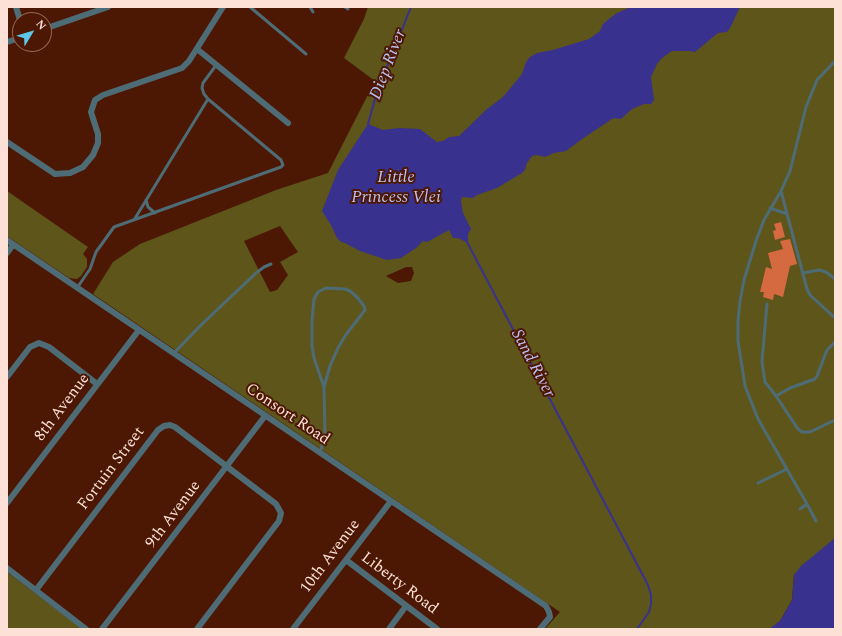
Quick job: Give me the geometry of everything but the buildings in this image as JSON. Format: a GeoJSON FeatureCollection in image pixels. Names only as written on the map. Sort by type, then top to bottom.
{"type":"FeatureCollection","features":[{"type":"Feature","properties":{"kind":"street"},"geometry":{"type":"LineString","coordinates":[[52,27],[108,7]]}},
{"type":"Feature","properties":{"kind":"street"},"geometry":{"type":"LineString","coordinates":[[7,142],[52,173],[61,175],[76,172],[85,166],[98,145],[98,134],[91,112],[95,100],[103,95],[181,69],[197,49],[220,8]]}},
{"type":"Feature","properties":{"kind":"street"},"geometry":{"type":"LineString","coordinates":[[197,49],[288,123]]}},
{"type":"Feature","properties":{"kind":"street","name":"Consort Road"},"geometry":{"type":"LineString","coordinates":[[7,240],[546,606],[550,613],[549,619],[540,629]]}},
{"type":"Feature","properties":{"kind":"street"},"geometry":{"type":"LineString","coordinates":[[7,253],[13,245]]}},
{"type":"Feature","properties":{"kind":"street","name":"8th Avenue"},"geometry":{"type":"LineString","coordinates":[[7,503],[139,330]]}},
{"type":"Feature","properties":{"kind":"street"},"geometry":{"type":"LineString","coordinates":[[7,377],[30,347],[39,343],[49,347],[97,384]]}},
{"type":"Feature","properties":{"kind":"street","name":"9th Avenue"},"geometry":{"type":"LineString","coordinates":[[102,629],[265,416]]}},
{"type":"Feature","properties":{"kind":"street","name":"Fortuin Street"},"geometry":{"type":"LineString","coordinates":[[36,590],[162,427],[168,425],[175,427],[226,467]]}},
{"type":"Feature","properties":{"kind":"street"},"geometry":{"type":"LineString","coordinates":[[197,629],[279,521],[281,516],[280,510],[276,504],[226,467]]}},
{"type":"Feature","properties":{"kind":"street","name":"10th Avenue"},"geometry":{"type":"LineString","coordinates":[[293,629],[391,501]]}},
{"type":"Feature","properties":{"kind":"street","name":"Liberty Road"},"geometry":{"type":"LineString","coordinates":[[346,560],[437,629]]}},
{"type":"Feature","properties":{"kind":"street"},"geometry":{"type":"LineString","coordinates":[[7,568],[86,629]]}},
{"type":"Feature","properties":{"kind":"street"},"geometry":{"type":"LineString","coordinates":[[389,629],[406,606]]}},
{"type":"Feature","properties":{"kind":"lane"},"geometry":{"type":"LineString","coordinates":[[250,7],[306,54]]}},
{"type":"Feature","properties":{"kind":"lane"},"geometry":{"type":"LineString","coordinates":[[310,7],[313,12]]}},
{"type":"Feature","properties":{"kind":"lane"},"geometry":{"type":"LineString","coordinates":[[816,521],[758,419],[749,396],[742,370],[738,341],[738,321],[744,280],[764,220],[781,191],[790,171],[812,89],[817,80],[835,61]]}},
{"type":"Feature","properties":{"kind":"lane"},"geometry":{"type":"LineString","coordinates":[[77,288],[90,269],[96,252],[114,227],[283,165],[281,160],[204,94],[202,88],[203,84],[217,64]]}},
{"type":"Feature","properties":{"kind":"lane"},"geometry":{"type":"LineString","coordinates":[[134,220],[208,99]]}},
{"type":"Feature","properties":{"kind":"lane"},"geometry":{"type":"LineString","coordinates":[[781,191],[810,295],[835,318]]}},
{"type":"Feature","properties":{"kind":"lane"},"geometry":{"type":"LineString","coordinates":[[146,200],[148,207],[154,213]]}},
{"type":"Feature","properties":{"kind":"lane"},"geometry":{"type":"LineString","coordinates":[[770,208],[780,210],[788,214]]}},
{"type":"Feature","properties":{"kind":"lane"},"geometry":{"type":"LineString","coordinates":[[174,353],[256,273],[271,264]]}},
{"type":"Feature","properties":{"kind":"lane"},"geometry":{"type":"LineString","coordinates":[[803,273],[819,270],[826,272],[835,279]]}},
{"type":"Feature","properties":{"kind":"lane"},"geometry":{"type":"LineString","coordinates":[[320,453],[325,430],[324,387],[330,366],[345,336],[365,310],[364,306],[357,297],[345,289],[326,288],[318,292],[314,299],[311,332],[312,346],[314,358],[324,387]]}},
{"type":"Feature","properties":{"kind":"lane"},"geometry":{"type":"LineString","coordinates":[[767,304],[762,361],[765,382],[798,429],[802,432],[810,432],[835,420]]}},
{"type":"Feature","properties":{"kind":"lane"},"geometry":{"type":"LineString","coordinates":[[776,396],[790,388],[815,378],[828,350],[835,342]]}},
{"type":"Feature","properties":{"kind":"lane"},"geometry":{"type":"LineString","coordinates":[[758,483],[787,469]]}},
{"type":"Feature","properties":{"kind":"lane"},"geometry":{"type":"LineString","coordinates":[[800,508],[807,504]]}},
{"type":"Feature","properties":{"kind":"shaded area"},"geometry":{"type":"Polygon","coordinates":[[[368,7],[835,7],[835,538],[794,575],[792,600],[780,621],[772,628],[545,629],[560,612],[93,294],[113,262],[140,244],[276,190],[328,173],[375,81],[344,58],[364,19],[368,7]],[[280,226],[244,241],[270,292],[277,290],[288,275],[280,262],[298,252],[280,226]],[[406,267],[386,276],[398,283],[411,281],[414,273],[412,267],[406,267]]]}},
{"type":"Feature","properties":{"kind":"shaded area"},"geometry":{"type":"Polygon","coordinates":[[[7,191],[88,247],[83,254],[87,259],[87,267],[81,276],[77,279],[69,278],[7,236],[7,191]]]}},
{"type":"Feature","properties":{"kind":"shaded area"},"geometry":{"type":"Polygon","coordinates":[[[7,572],[82,629],[7,629],[7,572]]]}},
{"type":"Feature","properties":{"kind":"water","name":"Little Princess Vlei"},"geometry":{"type":"Polygon","coordinates":[[[631,7],[740,7],[727,32],[718,33],[695,52],[672,51],[662,58],[657,64],[651,77],[654,100],[651,104],[644,104],[632,109],[621,119],[612,119],[566,151],[554,153],[545,157],[537,155],[532,156],[522,173],[497,188],[477,195],[473,198],[462,197],[461,201],[463,213],[471,229],[468,234],[468,243],[458,238],[453,238],[449,230],[429,241],[423,241],[416,248],[401,258],[387,260],[360,251],[341,242],[337,238],[322,211],[338,170],[368,124],[383,130],[399,128],[420,129],[437,142],[443,141],[449,137],[459,136],[487,109],[503,97],[522,74],[526,62],[530,57],[537,53],[553,50],[589,39],[600,31],[603,24],[609,19],[617,13],[631,7]]]}},
{"type":"Feature","properties":{"kind":"water"},"geometry":{"type":"Polygon","coordinates":[[[835,538],[835,629],[769,629],[780,621],[792,600],[794,575],[801,566],[835,538]]]}},
{"type":"Feature","properties":{"kind":"waterway","name":"Diep River"},"geometry":{"type":"LineString","coordinates":[[369,126],[368,124],[377,92],[411,7]]}},
{"type":"Feature","properties":{"kind":"waterway","name":"Sand River"},"geometry":{"type":"LineString","coordinates":[[467,242],[648,585],[651,595],[651,604],[649,612],[637,629]]}}]}
